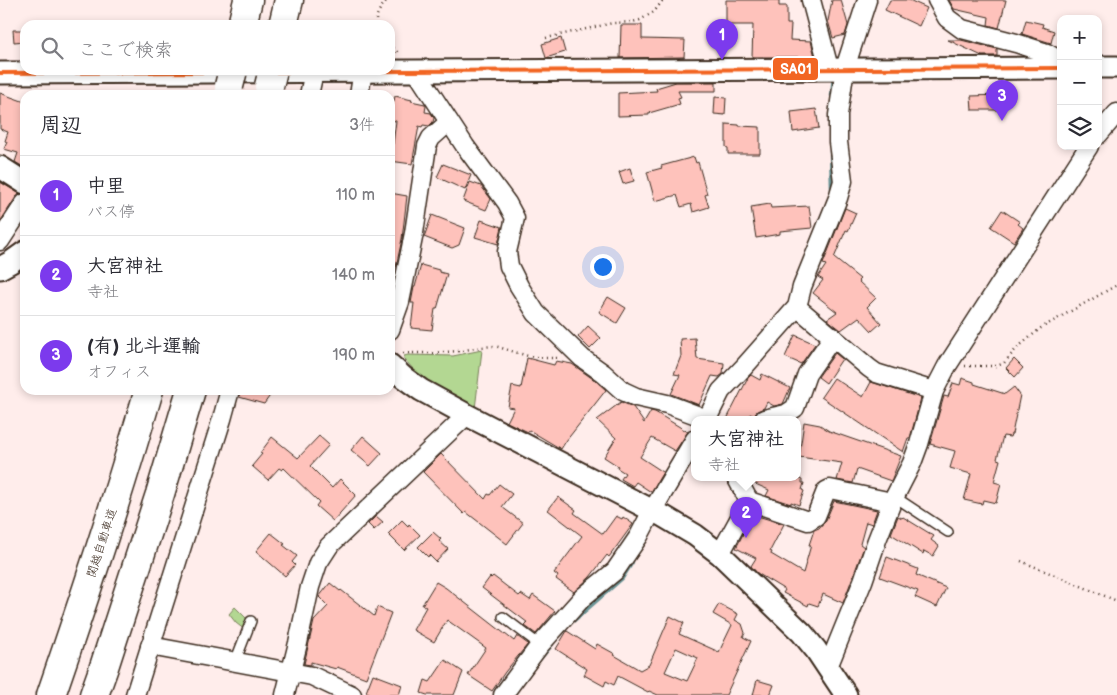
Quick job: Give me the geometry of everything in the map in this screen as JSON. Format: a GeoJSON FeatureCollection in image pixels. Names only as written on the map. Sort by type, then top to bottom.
{"type":"FeatureCollection","features":[{"type":"Feature","properties":{"kind":"highway"},"geometry":{"type":"LineString","coordinates":[[243,20],[248,0]]}},
{"type":"Feature","properties":{"kind":"highway"},"geometry":{"type":"LineString","coordinates":[[285,20],[289,0]]}},
{"type":"Feature","properties":{"kind":"highway","name":"関越自動車道"},"geometry":{"type":"LineString","coordinates":[[51,695],[92,576],[148,395]]}},
{"type":"Feature","properties":{"kind":"highway"},"geometry":{"type":"LineString","coordinates":[[94,695],[160,494],[190,395]]}},
{"type":"Feature","properties":{"kind":"highway"},"geometry":{"type":"LineString","coordinates":[[112,695],[157,528],[160,494]]}},
{"type":"Feature","properties":{"kind":"street"},"geometry":{"type":"LineString","coordinates":[[708,416],[721,391],[792,312],[838,198],[843,181],[838,142],[836,68],[811,0]]}},
{"type":"Feature","properties":{"kind":"street"},"geometry":{"type":"LineString","coordinates":[[836,68],[867,0]]}},
{"type":"Feature","properties":{"kind":"street"},"geometry":{"type":"LineString","coordinates":[[937,0],[947,18],[962,29],[1016,43],[1047,53],[1059,60]]}},
{"type":"Feature","properties":{"kind":"street"},"geometry":{"type":"LineString","coordinates":[[1102,67],[1117,67]]}},
{"type":"Feature","properties":{"kind":"street"},"geometry":{"type":"LineString","coordinates":[[395,71],[1057,68]]}},
{"type":"Feature","properties":{"kind":"street"},"geometry":{"type":"LineString","coordinates":[[416,71],[464,146],[507,203],[514,218],[507,252],[509,266],[536,313],[582,358],[623,391],[636,397],[667,404],[699,416]]}},
{"type":"Feature","properties":{"kind":"street"},"geometry":{"type":"LineString","coordinates":[[0,73],[20,73]]}},
{"type":"Feature","properties":{"kind":"street"},"geometry":{"type":"LineString","coordinates":[[310,90],[313,75]]}},
{"type":"Feature","properties":{"kind":"street"},"geometry":{"type":"LineString","coordinates":[[360,90],[362,75]]}},
{"type":"Feature","properties":{"kind":"street"},"geometry":{"type":"LineString","coordinates":[[1102,130],[1117,113]]}},
{"type":"Feature","properties":{"kind":"street"},"geometry":{"type":"LineString","coordinates":[[395,316],[400,302],[414,233],[426,146],[431,138],[449,122]]}},
{"type":"Feature","properties":{"kind":"street"},"geometry":{"type":"LineString","coordinates":[[828,667],[893,499],[912,463],[934,391],[947,366],[1086,150]]}},
{"type":"Feature","properties":{"kind":"street"},"geometry":{"type":"LineString","coordinates":[[0,167],[20,180]]}},
{"type":"Feature","properties":{"kind":"street"},"geometry":{"type":"LineString","coordinates":[[0,240],[20,210]]}},
{"type":"Feature","properties":{"kind":"street"},"geometry":{"type":"LineString","coordinates":[[0,268],[20,258]]}},
{"type":"Feature","properties":{"kind":"street"},"geometry":{"type":"LineString","coordinates":[[792,312],[833,337],[876,373],[934,391]]}},
{"type":"Feature","properties":{"kind":"street"},"geometry":{"type":"LineString","coordinates":[[777,416],[786,414],[795,408],[807,374],[833,337]]}},
{"type":"Feature","properties":{"kind":"street"},"geometry":{"type":"LineString","coordinates":[[395,362],[403,377],[421,390],[695,534],[720,554],[802,633],[816,650],[846,695]]}},
{"type":"Feature","properties":{"kind":"street"},"geometry":{"type":"LineString","coordinates":[[135,695],[229,395]]}},
{"type":"Feature","properties":{"kind":"street"},"geometry":{"type":"LineString","coordinates":[[285,695],[310,587],[318,563],[329,546],[467,415]]}},
{"type":"Feature","properties":{"kind":"street"},"geometry":{"type":"LineString","coordinates":[[503,695],[540,645],[583,597],[615,571],[656,513],[691,447]]}},
{"type":"Feature","properties":{"kind":"street"},"geometry":{"type":"LineString","coordinates":[[738,481],[749,501],[808,521],[816,516],[826,491],[830,489],[893,499]]}},
{"type":"Feature","properties":{"kind":"street"},"geometry":{"type":"LineString","coordinates":[[720,554],[749,501]]}},
{"type":"Feature","properties":{"kind":"street"},"geometry":{"type":"LineString","coordinates":[[150,646],[312,676],[352,695]]}},
{"type":"Feature","properties":{"kind":"lane"},"geometry":{"type":"LineString","coordinates":[[893,499],[948,532]]}},
{"type":"Feature","properties":{"kind":"lane"},"geometry":{"type":"LineString","coordinates":[[503,617],[540,645]]}},
{"type":"Feature","properties":{"kind":"lane"},"geometry":{"type":"LineString","coordinates":[[235,662],[251,621]]}},
{"type":"Feature","properties":{"kind":"path"},"geometry":{"type":"LineString","coordinates":[[376,20],[379,10],[387,0]]}},
{"type":"Feature","properties":{"kind":"path"},"geometry":{"type":"LineString","coordinates":[[546,38],[613,23],[640,20],[654,12],[663,0]]}},
{"type":"Feature","properties":{"kind":"path"},"geometry":{"type":"LineString","coordinates":[[947,366],[997,366],[1004,363],[1017,348],[1041,328],[1117,285]]}},
{"type":"Feature","properties":{"kind":"path"},"geometry":{"type":"LineString","coordinates":[[395,359],[405,352],[459,352],[495,346],[528,356],[582,358]]}},
{"type":"Feature","properties":{"kind":"path"},"geometry":{"type":"LineString","coordinates":[[1022,561],[1117,601]]}},
{"type":"Feature","properties":{"kind":"green space"},"geometry":{"type":"Polygon","coordinates":[[[482,350],[475,409],[425,382],[404,359],[404,356],[408,355],[453,356],[482,350]]]}},
{"type":"Feature","properties":{"kind":"green space"},"geometry":{"type":"Polygon","coordinates":[[[235,607],[249,621],[245,630],[229,614],[235,607]]]}},
{"type":"Feature","properties":{"kind":"building"},"geometry":{"type":"Polygon","coordinates":[[[726,0],[779,0],[779,6],[787,6],[787,24],[791,24],[790,40],[811,41],[815,57],[752,57],[753,25],[726,25],[726,0]]]}},
{"type":"Feature","properties":{"kind":"building"},"geometry":{"type":"Polygon","coordinates":[[[832,0],[841,0],[848,25],[845,35],[833,38],[828,21],[832,0]]]}},
{"type":"Feature","properties":{"kind":"building"},"geometry":{"type":"Polygon","coordinates":[[[890,0],[909,0],[927,8],[919,26],[885,10],[890,0]]]}},
{"type":"Feature","properties":{"kind":"building"},"geometry":{"type":"Polygon","coordinates":[[[949,0],[1006,0],[999,28],[988,25],[989,17],[954,9],[949,0]]]}},
{"type":"Feature","properties":{"kind":"building"},"geometry":{"type":"Polygon","coordinates":[[[1026,20],[1043,24],[1042,27],[1054,31],[1051,43],[1022,34],[1026,20]]]}},
{"type":"Feature","properties":{"kind":"building"},"geometry":{"type":"Polygon","coordinates":[[[621,25],[642,25],[642,39],[685,40],[684,57],[620,58],[621,25]]]}},
{"type":"Feature","properties":{"kind":"building"},"geometry":{"type":"Polygon","coordinates":[[[13,30],[20,30],[20,41],[14,42],[13,30]]]}},
{"type":"Feature","properties":{"kind":"building"},"geometry":{"type":"Polygon","coordinates":[[[561,38],[565,52],[546,58],[542,44],[561,38]]]}},
{"type":"Feature","properties":{"kind":"building"},"geometry":{"type":"Polygon","coordinates":[[[948,40],[961,40],[997,49],[997,56],[982,56],[948,40]]]}},
{"type":"Feature","properties":{"kind":"building"},"geometry":{"type":"Polygon","coordinates":[[[676,82],[716,82],[716,91],[678,91],[681,97],[678,98],[680,104],[649,113],[649,115],[618,116],[618,93],[657,91],[656,88],[676,82]]]}},
{"type":"Feature","properties":{"kind":"building"},"geometry":{"type":"Polygon","coordinates":[[[0,93],[20,100],[20,165],[15,162],[18,153],[4,149],[8,132],[0,129],[0,93]]]}},
{"type":"Feature","properties":{"kind":"building"},"geometry":{"type":"Polygon","coordinates":[[[1000,95],[1001,110],[972,110],[971,96],[1000,95]]]}},
{"type":"Feature","properties":{"kind":"building"},"geometry":{"type":"Polygon","coordinates":[[[395,96],[425,104],[425,112],[431,113],[434,118],[429,126],[419,126],[412,164],[395,162],[395,96]]]}},
{"type":"Feature","properties":{"kind":"building"},"geometry":{"type":"Polygon","coordinates":[[[715,97],[726,98],[725,115],[714,114],[715,97]]]}},
{"type":"Feature","properties":{"kind":"building"},"geometry":{"type":"Polygon","coordinates":[[[816,109],[819,128],[793,132],[791,112],[816,109]]]}},
{"type":"Feature","properties":{"kind":"building"},"geometry":{"type":"Polygon","coordinates":[[[726,124],[760,127],[760,154],[728,154],[728,148],[726,147],[726,124]]]}},
{"type":"Feature","properties":{"kind":"building"},"geometry":{"type":"Polygon","coordinates":[[[694,157],[696,163],[698,162],[709,207],[693,212],[691,204],[681,207],[677,195],[655,201],[647,172],[694,157]]]}},
{"type":"Feature","properties":{"kind":"building"},"geometry":{"type":"Polygon","coordinates":[[[443,164],[471,175],[465,190],[437,177],[443,164]]]}},
{"type":"Feature","properties":{"kind":"building"},"geometry":{"type":"Polygon","coordinates":[[[630,168],[634,181],[623,184],[619,172],[630,168]]]}},
{"type":"Feature","properties":{"kind":"building"},"geometry":{"type":"Polygon","coordinates":[[[0,182],[20,194],[16,197],[0,222],[0,182]]]}},
{"type":"Feature","properties":{"kind":"building"},"geometry":{"type":"Polygon","coordinates":[[[470,182],[481,186],[491,199],[486,210],[463,201],[470,182]]]}},
{"type":"Feature","properties":{"kind":"building"},"geometry":{"type":"Polygon","coordinates":[[[395,194],[407,196],[402,239],[396,267],[395,194]]]}},
{"type":"Feature","properties":{"kind":"building"},"geometry":{"type":"Polygon","coordinates":[[[770,204],[771,208],[809,206],[812,228],[780,231],[780,234],[756,238],[751,207],[770,204]]]}},
{"type":"Feature","properties":{"kind":"building"},"geometry":{"type":"Polygon","coordinates":[[[845,208],[856,213],[848,231],[846,230],[834,258],[860,279],[858,281],[876,298],[867,307],[881,323],[872,331],[859,317],[841,330],[827,319],[837,312],[813,293],[823,280],[818,277],[826,265],[823,264],[845,208]]]}},
{"type":"Feature","properties":{"kind":"building"},"geometry":{"type":"Polygon","coordinates":[[[1002,210],[1020,222],[1018,224],[1023,228],[1014,242],[991,227],[1002,210]]]}},
{"type":"Feature","properties":{"kind":"building"},"geometry":{"type":"Polygon","coordinates":[[[432,215],[465,228],[459,245],[452,248],[424,237],[432,215]]]}},
{"type":"Feature","properties":{"kind":"building"},"geometry":{"type":"Polygon","coordinates":[[[481,220],[502,227],[498,244],[475,237],[481,220]]]}},
{"type":"Feature","properties":{"kind":"building"},"geometry":{"type":"Polygon","coordinates":[[[421,265],[447,274],[437,309],[435,309],[432,330],[411,328],[414,303],[411,303],[421,265]]]}},
{"type":"Feature","properties":{"kind":"building"},"geometry":{"type":"Polygon","coordinates":[[[608,297],[626,308],[617,323],[599,312],[608,297]]]}},
{"type":"Feature","properties":{"kind":"building"},"geometry":{"type":"Polygon","coordinates":[[[588,326],[601,338],[590,349],[578,337],[588,326]]]}},
{"type":"Feature","properties":{"kind":"building"},"geometry":{"type":"Polygon","coordinates":[[[795,335],[815,344],[801,364],[785,357],[795,335]]]}},
{"type":"Feature","properties":{"kind":"building"},"geometry":{"type":"Polygon","coordinates":[[[695,338],[697,359],[724,363],[723,374],[719,377],[712,376],[699,405],[671,394],[680,375],[674,374],[681,356],[680,339],[695,338]]]}},
{"type":"Feature","properties":{"kind":"building"},"geometry":{"type":"Polygon","coordinates":[[[835,353],[842,359],[826,383],[818,377],[835,353]]]}},
{"type":"Feature","properties":{"kind":"building"},"geometry":{"type":"Polygon","coordinates":[[[527,358],[554,365],[556,361],[572,364],[606,390],[561,449],[529,430],[528,432],[507,422],[514,408],[508,407],[512,386],[521,388],[527,358]]]}},
{"type":"Feature","properties":{"kind":"building"},"geometry":{"type":"Polygon","coordinates":[[[1014,359],[1023,368],[1015,377],[1006,368],[1014,359]]]}},
{"type":"Feature","properties":{"kind":"building"},"geometry":{"type":"Polygon","coordinates":[[[762,374],[790,388],[783,404],[774,406],[767,402],[764,408],[757,411],[754,416],[750,414],[749,416],[729,416],[748,378],[751,375],[760,380],[762,374]]]}},
{"type":"Feature","properties":{"kind":"building"},"geometry":{"type":"Polygon","coordinates":[[[834,378],[863,397],[871,382],[921,398],[910,438],[908,438],[903,452],[821,397],[834,378]]]}},
{"type":"Feature","properties":{"kind":"building"},"geometry":{"type":"Polygon","coordinates":[[[962,378],[1005,394],[1014,387],[1020,395],[1012,434],[1010,437],[1003,436],[997,459],[1000,460],[994,482],[1001,484],[996,503],[983,500],[982,504],[964,500],[971,474],[950,468],[955,451],[930,444],[944,396],[948,397],[953,383],[960,385],[962,378]]]}},
{"type":"Feature","properties":{"kind":"building"},"geometry":{"type":"Polygon","coordinates":[[[239,395],[270,395],[264,404],[239,397],[239,395]]]}},
{"type":"Feature","properties":{"kind":"building"},"geometry":{"type":"Polygon","coordinates":[[[621,402],[633,407],[644,423],[651,411],[688,432],[675,451],[652,438],[640,457],[663,472],[651,492],[636,482],[633,486],[621,479],[625,473],[604,457],[616,438],[597,420],[621,402]]]}},
{"type":"Feature","properties":{"kind":"building"},"geometry":{"type":"Polygon","coordinates":[[[804,422],[820,425],[829,431],[901,456],[891,481],[857,469],[853,483],[837,480],[842,463],[801,457],[804,422]]]}},
{"type":"Feature","properties":{"kind":"building"},"geometry":{"type":"Polygon","coordinates":[[[319,436],[329,445],[310,466],[332,488],[340,479],[356,495],[333,521],[316,506],[319,502],[284,468],[282,470],[279,468],[268,480],[252,466],[272,437],[298,458],[319,436]]]}},
{"type":"Feature","properties":{"kind":"building"},"geometry":{"type":"Polygon","coordinates":[[[363,436],[382,453],[370,466],[351,450],[363,436]]]}},
{"type":"Feature","properties":{"kind":"building"},"geometry":{"type":"Polygon","coordinates":[[[441,454],[485,499],[499,484],[512,494],[502,507],[523,523],[507,544],[466,512],[464,514],[423,472],[441,454]]]}},
{"type":"Feature","properties":{"kind":"building"},"geometry":{"type":"Polygon","coordinates":[[[801,480],[804,483],[802,490],[804,491],[799,505],[791,502],[791,504],[766,496],[769,490],[751,482],[801,480]]]}},
{"type":"Feature","properties":{"kind":"building"},"geometry":{"type":"Polygon","coordinates":[[[558,497],[576,510],[574,513],[603,534],[616,516],[622,519],[623,517],[633,524],[609,557],[607,555],[590,577],[574,592],[556,579],[558,576],[554,573],[582,536],[548,510],[558,497]]]}},
{"type":"Feature","properties":{"kind":"building"},"geometry":{"type":"Polygon","coordinates":[[[834,501],[877,510],[872,524],[866,522],[860,544],[864,547],[843,603],[823,594],[818,606],[809,603],[808,606],[783,593],[785,590],[757,573],[751,566],[756,558],[736,548],[745,530],[747,531],[754,515],[784,524],[770,551],[772,552],[771,554],[803,573],[814,530],[819,528],[826,520],[834,501]]]}},
{"type":"Feature","properties":{"kind":"building"},"geometry":{"type":"Polygon","coordinates":[[[376,516],[383,522],[374,530],[368,524],[376,516]]]}},
{"type":"Feature","properties":{"kind":"building"},"geometry":{"type":"Polygon","coordinates":[[[898,516],[903,517],[934,536],[931,540],[939,546],[933,556],[924,551],[923,554],[891,534],[898,516]]]}},
{"type":"Feature","properties":{"kind":"building"},"geometry":{"type":"Polygon","coordinates":[[[402,520],[420,535],[404,550],[388,534],[402,520]]]}},
{"type":"Feature","properties":{"kind":"building"},"geometry":{"type":"Polygon","coordinates":[[[433,532],[448,549],[436,562],[418,547],[433,532]]]}},
{"type":"Feature","properties":{"kind":"building"},"geometry":{"type":"Polygon","coordinates":[[[271,533],[297,556],[292,562],[295,565],[285,576],[256,551],[271,533]]]}},
{"type":"Feature","properties":{"kind":"building"},"geometry":{"type":"Polygon","coordinates":[[[887,557],[918,569],[916,575],[946,588],[937,607],[915,597],[918,591],[880,577],[887,557]]]}},
{"type":"Feature","properties":{"kind":"building"},"geometry":{"type":"Polygon","coordinates":[[[493,576],[519,596],[521,594],[530,600],[533,595],[555,611],[536,634],[525,626],[528,623],[482,588],[490,577],[493,576]]]}},
{"type":"Feature","properties":{"kind":"building"},"geometry":{"type":"Polygon","coordinates":[[[436,582],[514,641],[517,636],[528,644],[492,691],[468,675],[486,648],[447,620],[434,642],[413,630],[426,607],[422,605],[436,582]]]}},
{"type":"Feature","properties":{"kind":"building"},"geometry":{"type":"Polygon","coordinates":[[[330,583],[374,616],[377,607],[391,613],[366,678],[337,667],[336,669],[311,662],[311,665],[304,664],[314,621],[328,606],[319,597],[330,583]]]}},
{"type":"Feature","properties":{"kind":"building"},"geometry":{"type":"Polygon","coordinates":[[[719,604],[738,614],[735,620],[742,624],[745,633],[743,637],[751,641],[726,695],[658,695],[648,692],[618,676],[614,685],[606,681],[604,686],[584,675],[587,669],[556,649],[567,631],[595,649],[597,644],[640,670],[649,665],[670,616],[684,623],[679,634],[719,652],[732,625],[713,614],[719,604]],[[676,648],[665,672],[687,681],[698,658],[676,648]]]}},
{"type":"Feature","properties":{"kind":"building"},"geometry":{"type":"Polygon","coordinates":[[[445,660],[463,672],[454,695],[427,695],[421,693],[425,680],[430,682],[445,660]]]}},
{"type":"Feature","properties":{"kind":"building"},"geometry":{"type":"Polygon","coordinates":[[[373,674],[402,685],[399,695],[374,695],[366,692],[373,674]]]}},
{"type":"Feature","properties":{"kind":"building"},"geometry":{"type":"Polygon","coordinates":[[[757,680],[774,685],[770,695],[753,695],[757,680]]]}},
{"type":"Feature","properties":{"kind":"waterway"},"geometry":{"type":"LineString","coordinates":[[832,96],[834,76]]}},
{"type":"Feature","properties":{"kind":"waterway"},"geometry":{"type":"LineString","coordinates":[[831,151],[832,190]]}},
{"type":"Feature","properties":{"kind":"waterway"},"geometry":{"type":"LineString","coordinates":[[574,620],[622,578],[632,562]]}},
{"type":"Feature","properties":{"kind":"waterway"},"geometry":{"type":"LineString","coordinates":[[538,661],[552,644]]}},
{"type":"Feature","properties":{"kind":"transit line","name":"SA01"},"geometry":{"type":"LineString","coordinates":[[395,71],[1057,68]]}},
{"type":"Feature","properties":{"kind":"transit line","name":"SA01"},"geometry":{"type":"LineString","coordinates":[[0,73],[20,73]]}},
{"type":"Feature","properties":{"kind":"place","name":"中里"},"geometry":{"type":"Point","coordinates":[722,60]}},
{"type":"Feature","properties":{"kind":"place","name":"(有) 北斗運輸"},"geometry":{"type":"Point","coordinates":[1002,121]}},
{"type":"Feature","properties":{"kind":"place","name":"大宮神社"},"geometry":{"type":"Point","coordinates":[746,538]}}]}
